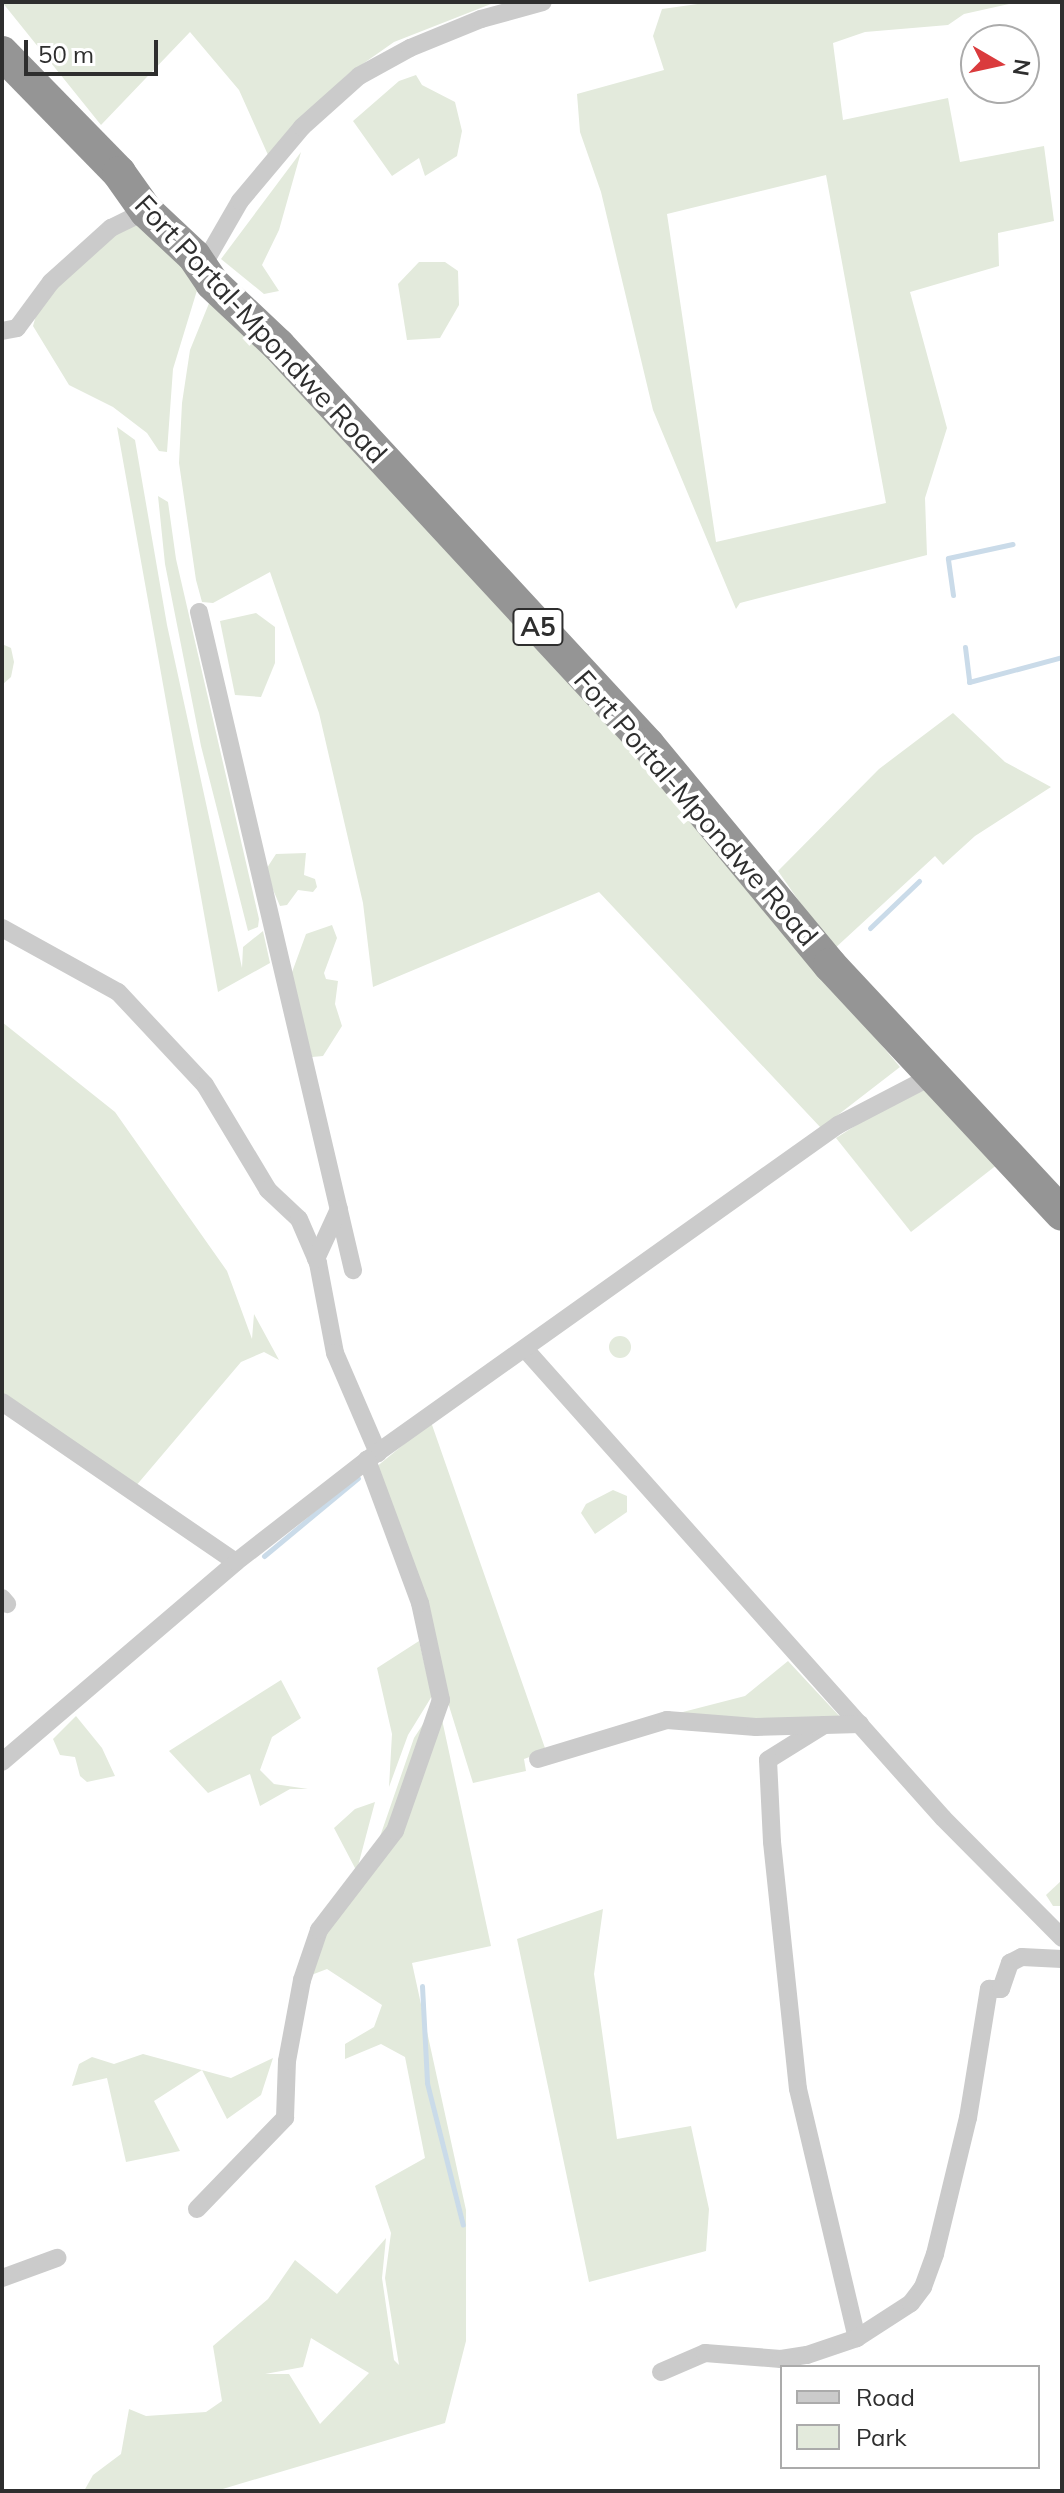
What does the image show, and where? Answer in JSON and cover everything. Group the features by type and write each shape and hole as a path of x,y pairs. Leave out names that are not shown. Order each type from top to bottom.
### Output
{"highway":[{"name":"Fort Portal-Mpondwe Road","path":"2,53 119,173 146,211 194,256 204,274 278,345 648,745 830,965 936,1074 1062,1214"}],"street":[{"path":"204,274 206,260 240,201 302,127 359,76 438,36 543,2"},
{"path":"2,331 17,328 38,296 111,228 146,211"},
{"path":"199,612 353,1270"},
{"path":"2,928 118,992 205,1085 268,1190 299,1219 316,1259 335,1353 420,1603 441,1700 395,1831 319,1930 302,1980 289,2047 285,2118 197,2209"},
{"path":"2,1762 236,1562 372,1456 838,1125 936,1074"},
{"path":"316,1259 339,1209"},
{"path":"525,1349 860,1724 1062,1938"},
{"path":"2,1402 236,1562"},
{"path":"538,1759 667,1720 756,1727 860,1724"},
{"path":"824,1725 768,1760 772,1842 798,2089 857,2338"},
{"path":"661,2372 705,2353 792,2359 857,2338 911,2303 923,2287 968,2118 989,1989 1001,1989 1010,1963 1022,1957 1062,1959"},
{"path":"2,2278 57,2258"}],"green space":[{"path":"2,2 496,2 394,42 347,75 268,155 239,90 190,32 101,125"},
{"path":"712,2 1018,2 964,14 948,25 865,32 833,43 843,120 948,98 960,162 1044,146 1054,221 998,233 999,266 910,292 947,428 925,498 927,555 740,603 736,609 653,410 601,192 580,132 577,94 664,70 653,36 662,9","holes":["826,175 886,503 716,542 667,214"]},
{"path":"416,75 422,85 455,102 462,131 457,156 425,176 419,158 392,176 353,121 399,81"},
{"path":"301,152 279,230 262,265 279,291 264,294 221,259"},
{"path":"131,213 202,274 173,369 167,452 159,451 147,433 113,407 69,385 33,326 43,291"},
{"path":"419,262 445,262 458,271 459,305 440,338 407,340 398,284"},
{"path":"214,291 676,801 900,1067 821,1128 599,892 373,987 363,903 319,713 270,572 213,603 202,602 196,580 179,463 182,403 190,350"},
{"path":"117,427 135,440 167,625 242,968 243,947 263,931 270,963 218,992"},
{"path":"158,496 168,502 176,559 259,919 258,927 248,931 201,746 165,564"},
{"path":"256,613 275,627 275,663 261,697 235,695 220,621"},
{"path":"2,644 11,648 14,662 11,677 2,685"},
{"path":"953,713 1005,762 1051,787 975,836 943,865 935,856 833,950 778,871 879,769"},
{"path":"306,853 304,875 315,879 317,887 313,892 298,890 287,905 280,906 265,871 276,854"},
{"path":"332,925 337,938 324,973 326,979 338,981 335,1004 342,1026 323,1056 312,1057 291,975 306,934"},
{"path":"2,1022 115,1112 227,1271 252,1339 254,1314 279,1360 264,1352 241,1362 135,1487 2,1397"},
{"path":"915,1088 930,1090 998,1164 911,1232 836,1138"},
{"path":"620,1336 628,1339 631,1347 628,1355 620,1358 612,1355 609,1347 612,1339"},
{"path":"431,1422 546,1751 524,1759 526,1771 473,1783 375,1468"},
{"path":"613,1490 627,1496 627,1512 595,1534 581,1513 586,1504"},
{"path":"419,1641 432,1696 408,1735 389,1787 392,1734 377,1668"},
{"path":"788,1661 842,1719 753,1722 679,1713 745,1696"},
{"path":"281,1680 301,1718 272,1737 260,1770 274,1784 308,1789 290,1789 260,1806 250,1774 208,1793 169,1751"},
{"path":"438,1701 491,1946 412,1963 466,2210 466,2341 445,2423 216,2491 84,2491 93,2475 121,2454 129,2409 146,2416 206,2412 222,2401 213,2346 268,2299 295,2260 337,2294 386,2238 382,2278 394,2360 399,2365 385,2278 391,2233 375,2186 425,2158 405,2057 381,2044 345,2059 345,2044 374,2027 382,2005 327,1969 306,1977 326,1931 364,1883 414,1738","holes":["311,2338 369,2373 320,2424 289,2374 265,2374 303,2367"]},
{"path":"76,1716 102,1748 115,1776 87,1782 80,1776 75,1757 60,1755 53,1739"},
{"path":"375,1802 354,1881 355,1868 334,1828 355,1809"},
{"path":"1062,1880 1062,1906 1053,1906 1046,1895"},
{"path":"603,1909 594,1974 617,2139 691,2126 709,2209 706,2251 589,2282 517,1939"},
{"path":"143,2054 202,2070 154,2101 180,2151 126,2162 107,2078 72,2086 79,2064 92,2057 114,2064"},
{"path":"273,2058 261,2095 227,2119 202,2070 231,2078"}],"waterway":[{"path":"953,595 948,558 1013,544"},
{"path":"965,647 969,682 1062,657"},
{"path":"870,928 919,881"},
{"path":"264,1556 358,1478"},
{"path":"422,1986 427,2083 463,2225"}]}
